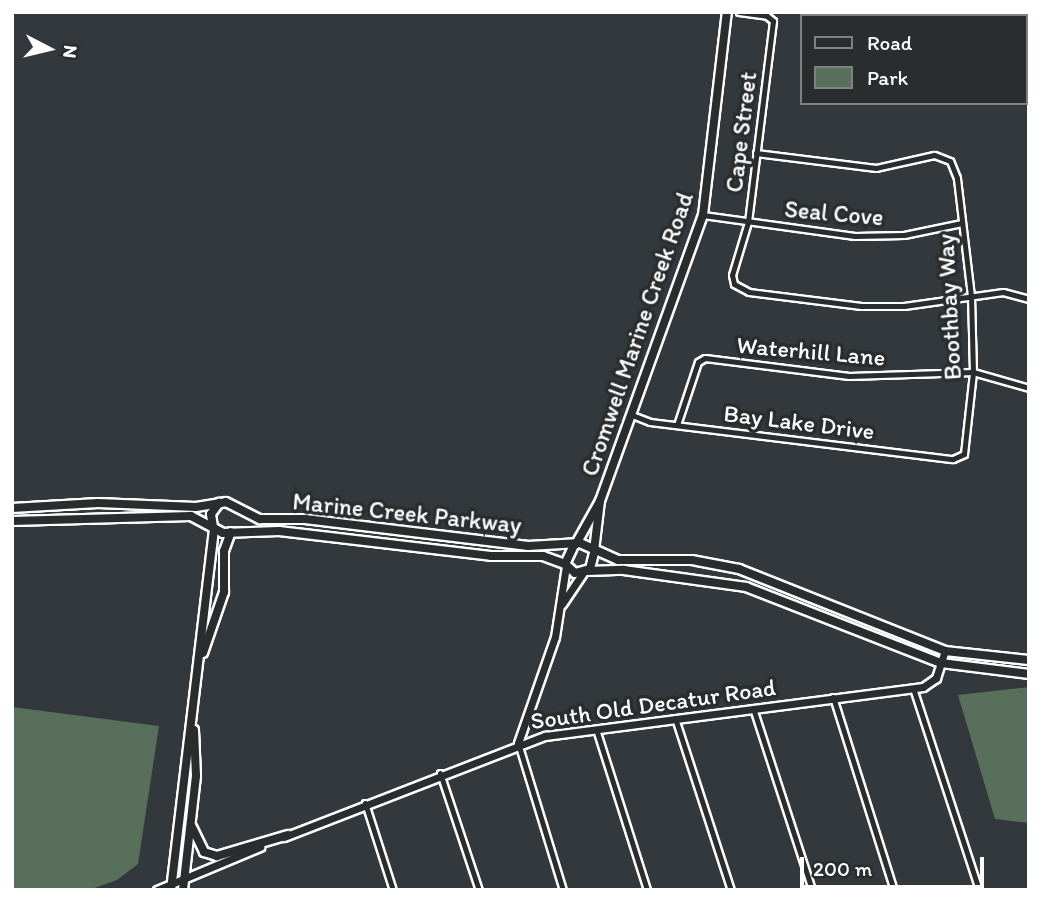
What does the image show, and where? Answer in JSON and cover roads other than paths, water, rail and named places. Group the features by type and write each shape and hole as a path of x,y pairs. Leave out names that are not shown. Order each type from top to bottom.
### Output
{"main road":[{"name":"Cromwell Marine Creek Road","path":"565,565 600,501 703,215 727,12"},
{"name":"Cromwell Marine Creek Road","path":"585,572 594,552 600,501"},
{"path":"172,886 213,528 211,514 219,503"},
{"path":"12,508 219,503 238,509 240,521 224,551 224,592 198,665"},
{"name":"Marine Creek Parkway","path":"238,509 267,520 305,519 528,546 575,544"},
{"path":"12,521 191,516 213,528 232,532"},
{"name":"Marine Creek Parkway","path":"232,532 279,531 491,556 543,556 585,572"},
{"path":"575,544 608,558 692,560 761,577 945,651 1029,660"},
{"path":"585,572 676,575 756,590 941,663 1029,674"},
{"path":"756,590 761,577"},
{"path":"183,890 196,776 192,720"},
{"path":"191,823 198,845 217,856 288,835"}],"street":[{"name":"Cape Street","path":"739,12 768,16 773,21 748,222 732,282 749,292 861,306 904,306 971,296"},
{"name":"Boothbay Way","path":"756,153 876,168 934,155 946,157 957,178 971,296 972,372 962,456"},
{"name":"Seal Cove","path":"703,215 878,237 962,223"},
{"path":"971,296 1003,292 1029,299"},
{"name":"Waterhill Lane","path":"677,425 702,358 849,376 972,372 1029,388"},
{"name":"Bay Lake Drive","path":"632,415 677,425 953,459 962,456"},
{"path":"563,890 518,743 555,637 565,565"},
{"path":"561,605 585,572"},
{"path":"941,663 945,651"},
{"name":"South Old Decatur Road","path":"157,890 365,803 518,743 675,718 913,688 934,681 941,663"},
{"path":"913,688 979,890"},
{"path":"833,698 894,890"},
{"path":"753,708 812,890"},
{"path":"675,718 731,890"},
{"path":"596,729 647,890"},
{"path":"440,773 479,890"},
{"path":"365,803 393,890"}]}
